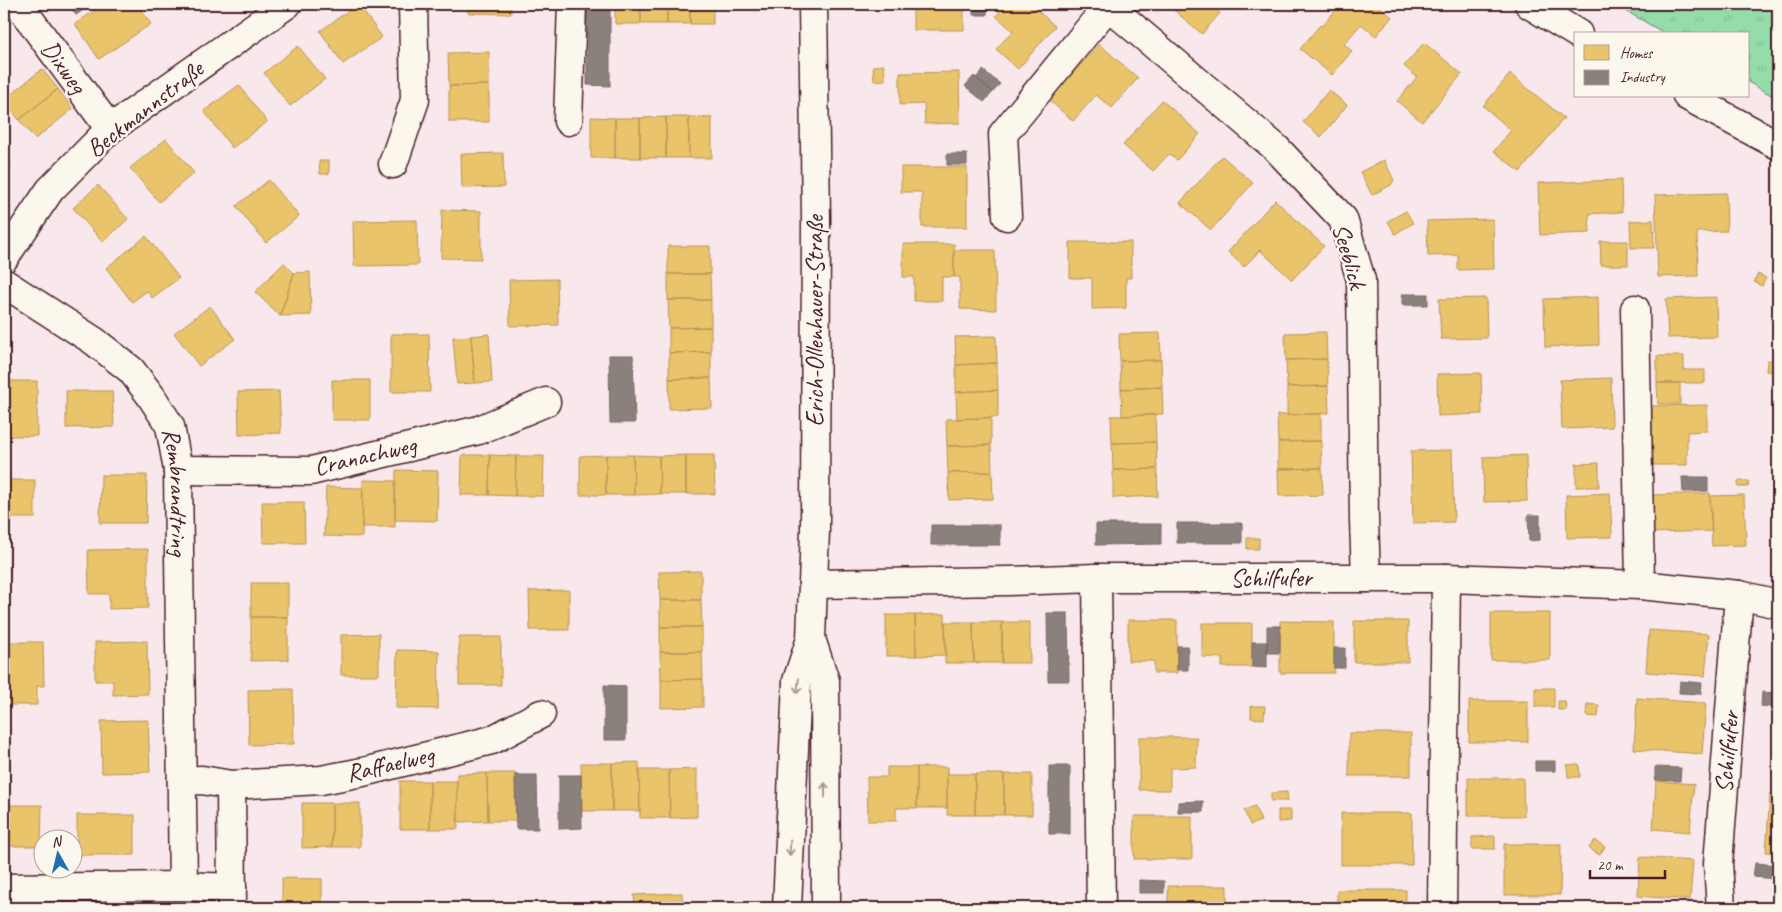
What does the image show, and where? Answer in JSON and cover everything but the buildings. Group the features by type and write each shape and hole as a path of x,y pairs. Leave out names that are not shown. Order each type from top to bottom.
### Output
{"street":[{"name":"Dixweg","path":"22,4 22,9 110,129"},
{"name":"Beckmannstraße","path":"4,258 50,190 110,129 287,4"},
{"path":"392,164 415,100 413,4"},
{"path":"568,121 572,4"},
{"name":"Erich-Ollenhauer-Straße","path":"788,908 797,681 811,639 815,530 816,218 813,4"},
{"path":"1529,4 1575,32"},
{"name":"Seeblick","path":"1007,216 1003,134 1107,5 1276,148 1342,219 1361,280 1366,578"},
{"path":"1690,98 1778,146"},
{"name":"Rembrandtring","path":"4,283 94,341 131,370 151,396 170,426 178,470 183,886"},
{"path":"1635,309 1640,586"},
{"name":"Cranachweg","path":"178,470 311,471 479,430 546,402"},
{"path":"1097,578 1101,908"},
{"name":"Schilfufer","path":"813,584 1097,578 1446,578 1640,586 1739,595 1778,604"},
{"path":"1442,908 1446,578"},
{"name":"Schilfufer","path":"1721,908 1718,864 1739,595"},
{"name":"Erich-Ollenhauer-Straße","path":"811,639 825,681 826,908"},
{"name":"Raffaelweg","path":"231,785 321,780 363,772 492,740 541,714"},
{"path":"4,888 183,886 232,898 231,785 202,780 182,781"}],"green space":[{"path":"1614,4 1778,4 1778,99 1750,83 1750,32 1663,32"}]}
